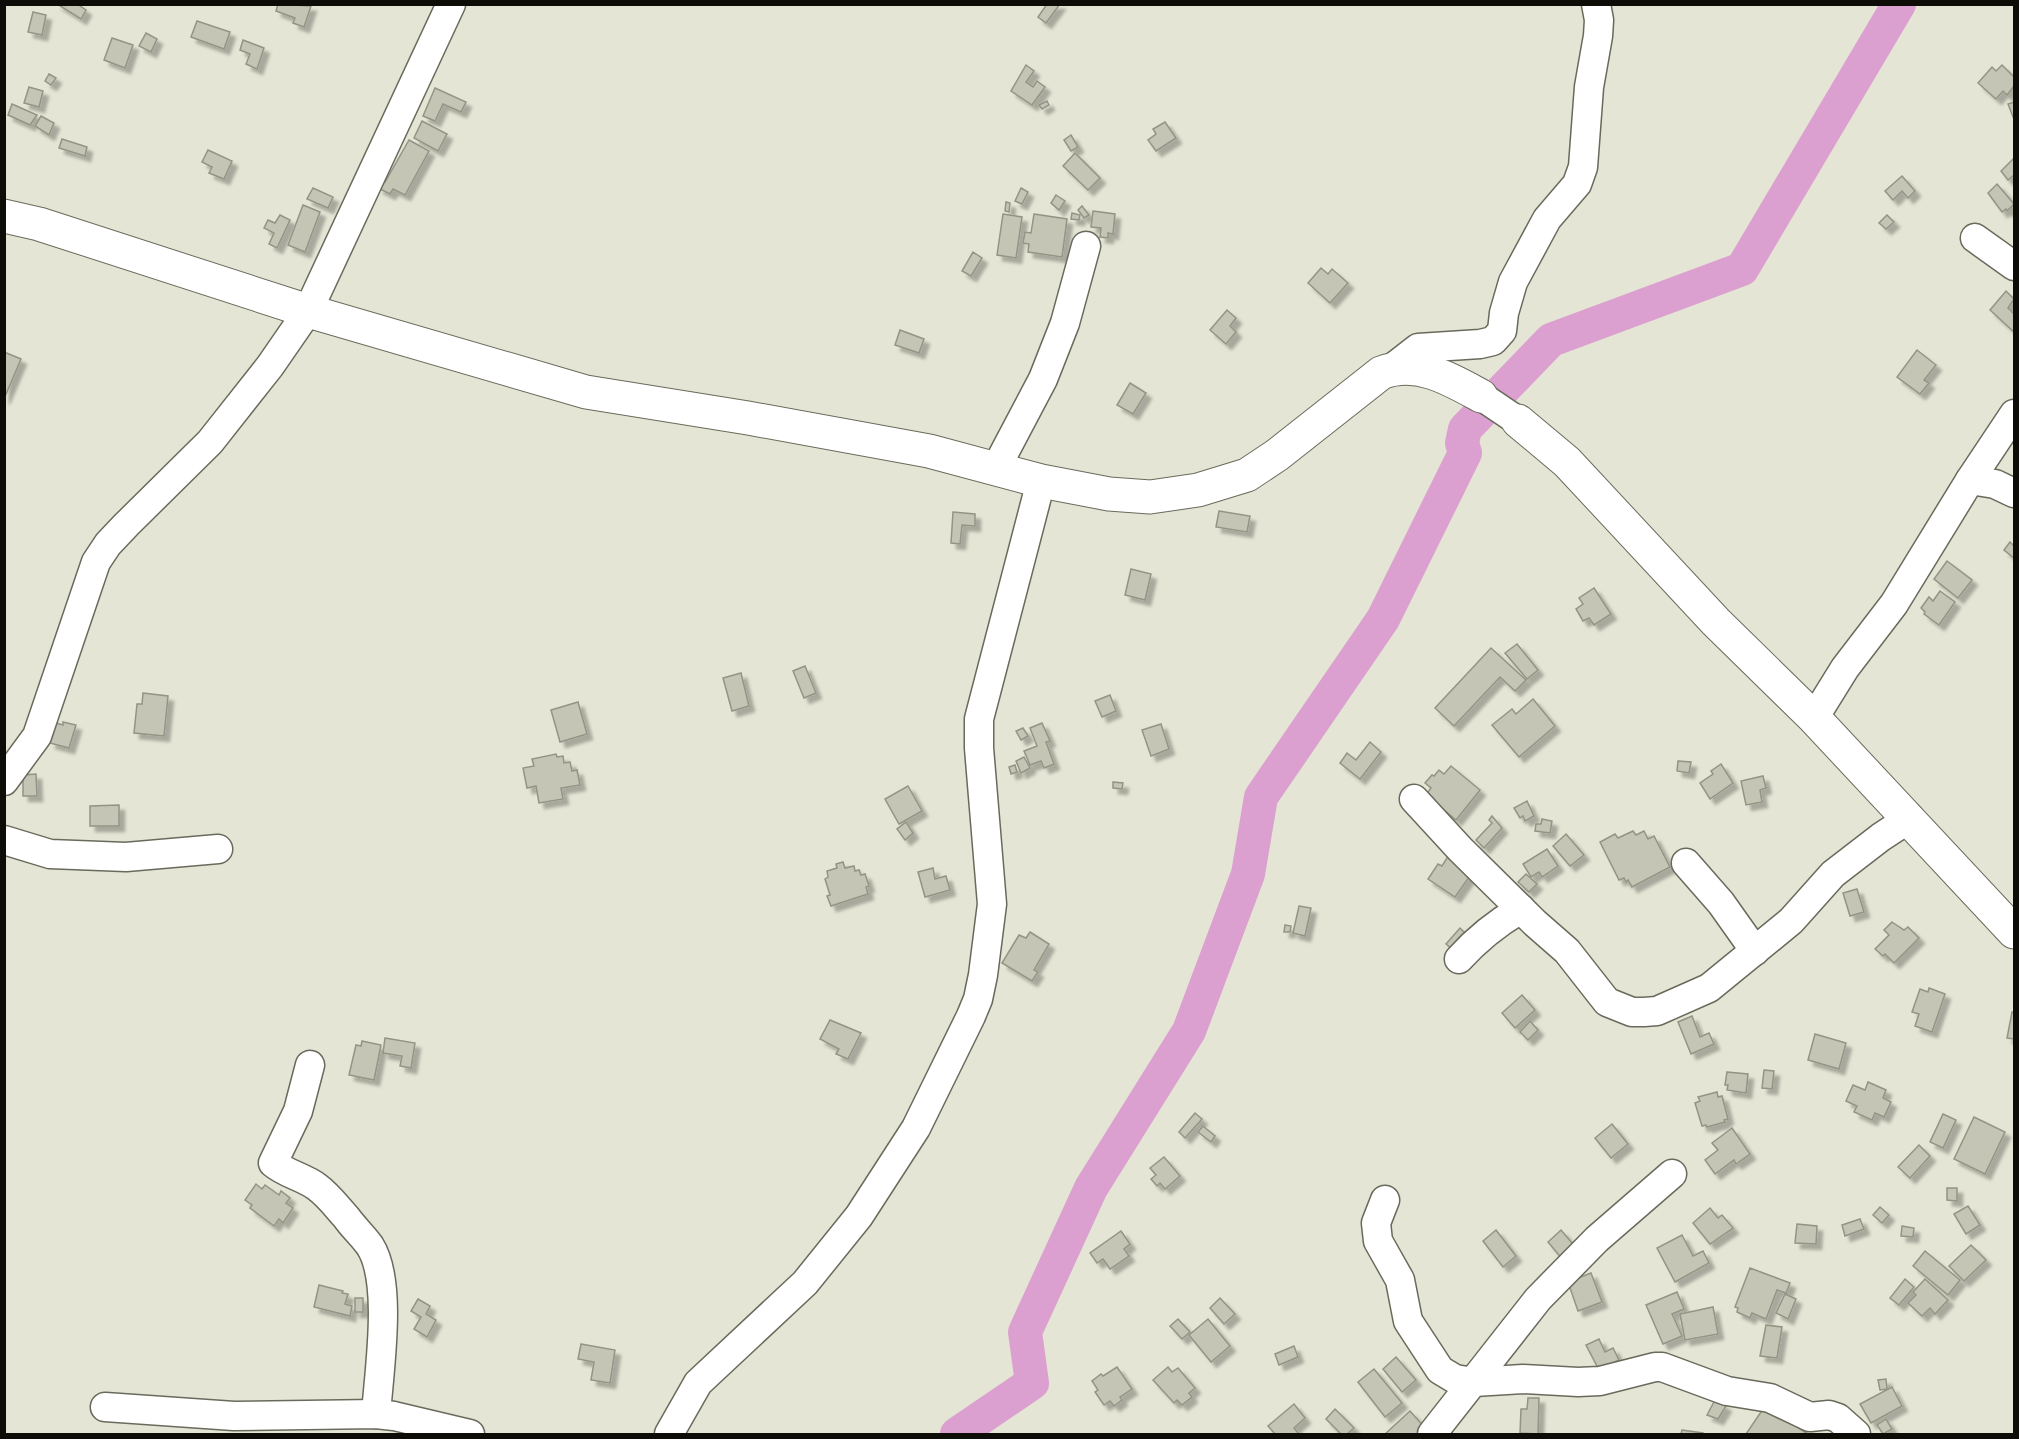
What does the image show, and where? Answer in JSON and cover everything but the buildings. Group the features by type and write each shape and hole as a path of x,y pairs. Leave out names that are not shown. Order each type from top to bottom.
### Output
{"main road":[{"path":"4,216 39,224 308,311 586,392 748,418 929,451 1041,481 1109,494 1150,497 1198,490 1247,475 1277,455 1381,373 1391,369 1407,366 1428,372 1452,380 1481,396"},
{"path":"1518,421 1567,462 1716,622 1814,718 1910,818 2014,932"}],"street":[{"path":"4,781 38,736 96,562 108,544 126,525 210,442 270,366 308,311 452,4"},
{"path":"1391,369 1418,348 1480,344 1493,341 1502,332 1513,282 1547,219 1576,184 1582,167 1589,87 1598,36 1599,20 1596,4"},
{"path":"1975,238 2014,266"},
{"path":"995,470 1043,379 1065,322 1086,246"},
{"path":"1481,396 1518,421"},
{"path":"1814,718 1845,668 1894,604 1970,480 2014,414"},
{"path":"1970,480 1995,484 2014,493"},
{"path":"669,1434 698,1383 805,1283 859,1216 916,1128 978,999 992,904 979,748 979,719 1041,481"},
{"path":"1414,799 1521,909 1567,951 1607,1002 1632,1012 1657,1011 1709,988 1791,921 1833,874 1910,818"},
{"path":"4,840 50,854 126,857 218,849"},
{"path":"1686,863 1721,903 1755,951"},
{"path":"1459,959 1473,943 1521,909"},
{"path":"310,1065 298,1111 273,1163 282,1170 316,1186 370,1246 376,1260 380,1271 383,1312 376,1414"},
{"path":"1432,1434 1538,1299 1597,1239 1672,1174"},
{"path":"1385,1200 1376,1223 1378,1241 1401,1280 1408,1321 1440,1370 1455,1378 1474,1382 1522,1379 1600,1381 1662,1367 1727,1391 1770,1398 1810,1417 1829,1415 1838,1418 1856,1434"},
{"path":"105,1407 234,1416 376,1414 470,1434"}],"waterway":[{"path":"957,1434 1032,1383 1025,1332 1091,1188 1189,1031 1248,874 1261,797 1383,619 1465,453 1462,443 1465,429 1551,340 1742,269 1899,4"}]}
